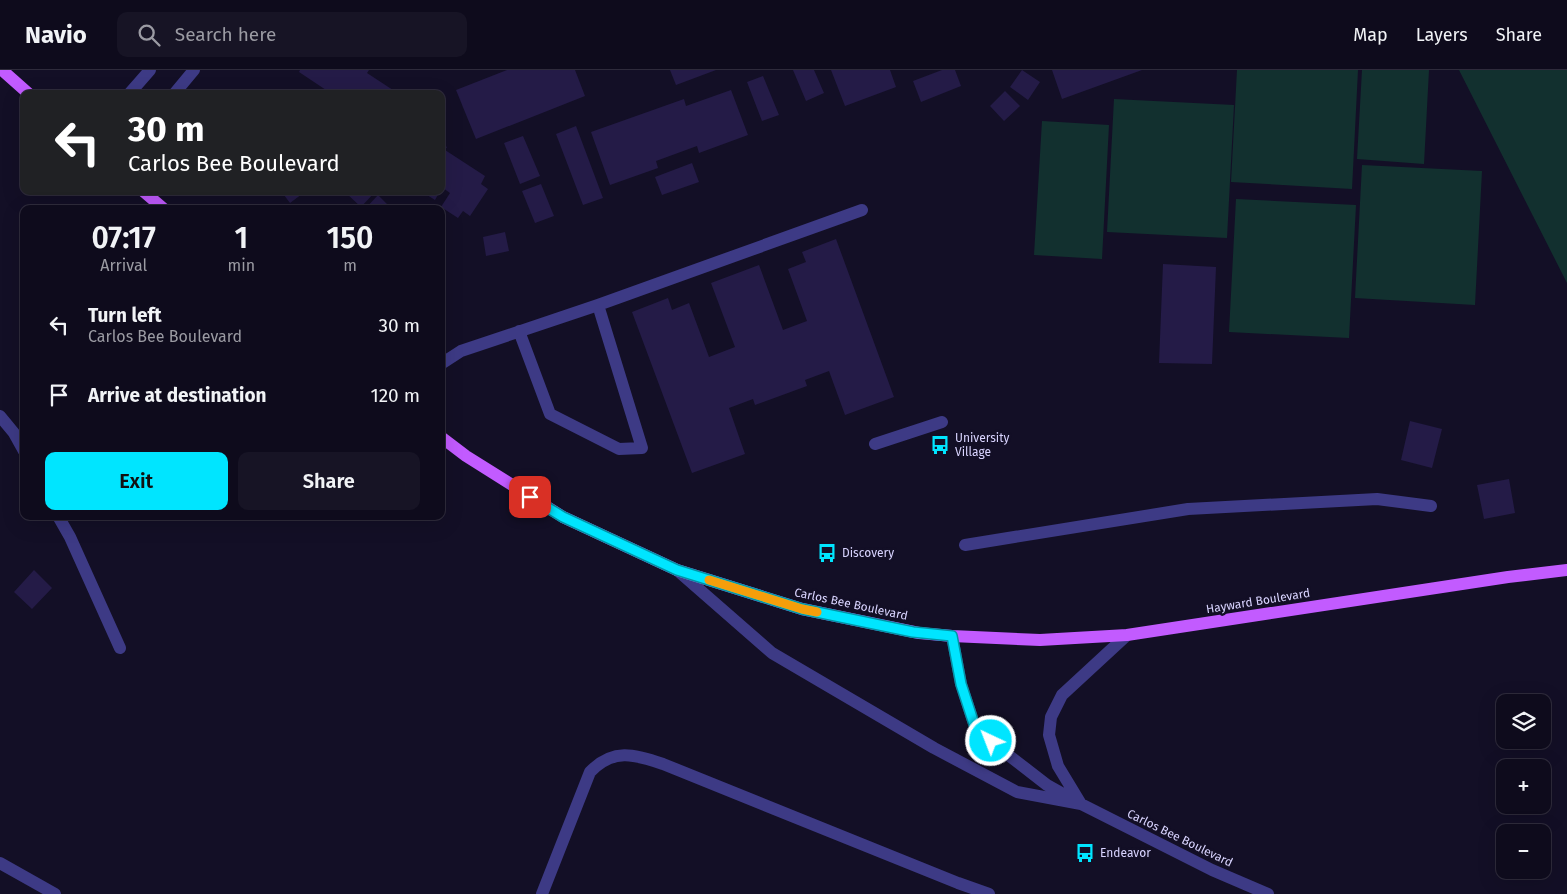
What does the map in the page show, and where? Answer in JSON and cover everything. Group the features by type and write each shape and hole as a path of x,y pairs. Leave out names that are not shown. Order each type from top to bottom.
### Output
{"main road":[{"path":"2,70 24,90"},
{"path":"148,195 159,205"},
{"name":"Carlos Bee Boulevard","path":"445,440 466,456 563,517 677,570 802,609 913,632 952,636"},
{"name":"Hayward Boulevard","path":"952,636 1040,640 1127,635 1508,577 1567,570"}],"street":[{"path":"132,90 150,70"},
{"path":"177,90 194,70"},
{"path":"445,361 461,351 598,305 862,210"},
{"path":"519,331 550,414 619,449 642,448 598,305"},
{"path":"0,416 20,444"},
{"path":"875,444 942,422"},
{"path":"965,544 1188,509 1376,499 1431,506"},
{"path":"60,520 70,537 120,648"},
{"path":"677,570 772,652 934,748 1017,792 1081,804"},
{"path":"1081,804 1058,766 1048,736 1051,717 1062,695 1127,635"},
{"name":"Carlos Bee Boulevard","path":"952,636 961,684 976,730 1047,785 1212,870 1268,894"},
{"path":"542,894 590,772 599,763 611,756 628,755 643,757 663,764 989,894"},
{"path":"0,863 55,894"}],"green space":[{"path":"1237,70 1358,70 1352,189 1231,182"},
{"path":"1362,70 1429,70 1424,164 1357,159"},
{"path":"1459,70 1567,70 1567,283"},
{"path":"1114,99 1234,105 1227,238 1107,232"},
{"path":"1042,121 1109,125 1102,259 1034,255"},
{"path":"1362,165 1482,171 1475,305 1355,298"},
{"path":"1236,199 1356,205 1349,338 1229,332"}],"building":[{"path":"300,70 369,70 367,73 393,90 326,90 299,72"},
{"path":"507,70 575,70 585,96 476,139 456,90"},
{"path":"670,70 716,70 676,85"},
{"path":"793,70 814,70 824,93 806,101"},
{"path":"831,70 890,70 896,87 845,106"},
{"path":"942,70 955,70 961,86 921,102 913,81"},
{"path":"1022,70 1040,82 1028,100 1010,87"},
{"path":"1052,70 1142,70 1062,99"},
{"path":"763,76 779,115 762,121 747,82"},
{"path":"731,90 748,135 699,153 697,146 656,161 658,168 610,185 591,132 684,99 686,106"},
{"path":"1005,91 1020,106 1004,121 990,106"},
{"path":"576,126 603,198 583,205 556,134"},
{"path":"523,136 540,176 520,184 504,143"},
{"path":"445,150 485,176 481,184 488,189 470,216 463,211 458,218 445,210 445,205 442,205 450,193 445,189"},
{"path":"692,163 699,182 662,195 655,177"},
{"path":"541,184 554,216 535,223 522,191"},
{"path":"284,195 301,195 290,203"},
{"path":"348,195 372,195 363,205 359,205"},
{"path":"378,195 388,205 369,205"},
{"path":"427,195 438,195 435,200"},
{"path":"505,232 509,251 486,256 483,237"},
{"path":"836,239 894,397 845,415 829,371 805,380 807,386 755,405 753,399 729,408 745,454 692,473 632,312 668,298 672,310 689,303 709,357 735,347 711,283 759,265 783,330 807,321 788,269 806,262 802,252"},
{"path":"1163,264 1216,267 1212,364 1159,363"},
{"path":"1410,421 1442,429 1432,468 1401,460"},
{"path":"1509,479 1515,513 1484,519 1477,485"},
{"path":"34,570 52,588 32,609 14,592"}],"slow traffic":[{"path":"709,580 817,612"}],"place":[{"name":"University Village","path":"940,445"},
{"name":"Discovery","path":"827,553"},
{"name":"Endeavor","path":"1085,853"}],"route":[{"path":"530,497 563,517 677,570 802,609 913,632 952,636 961,684 976,730 991,741"}]}
